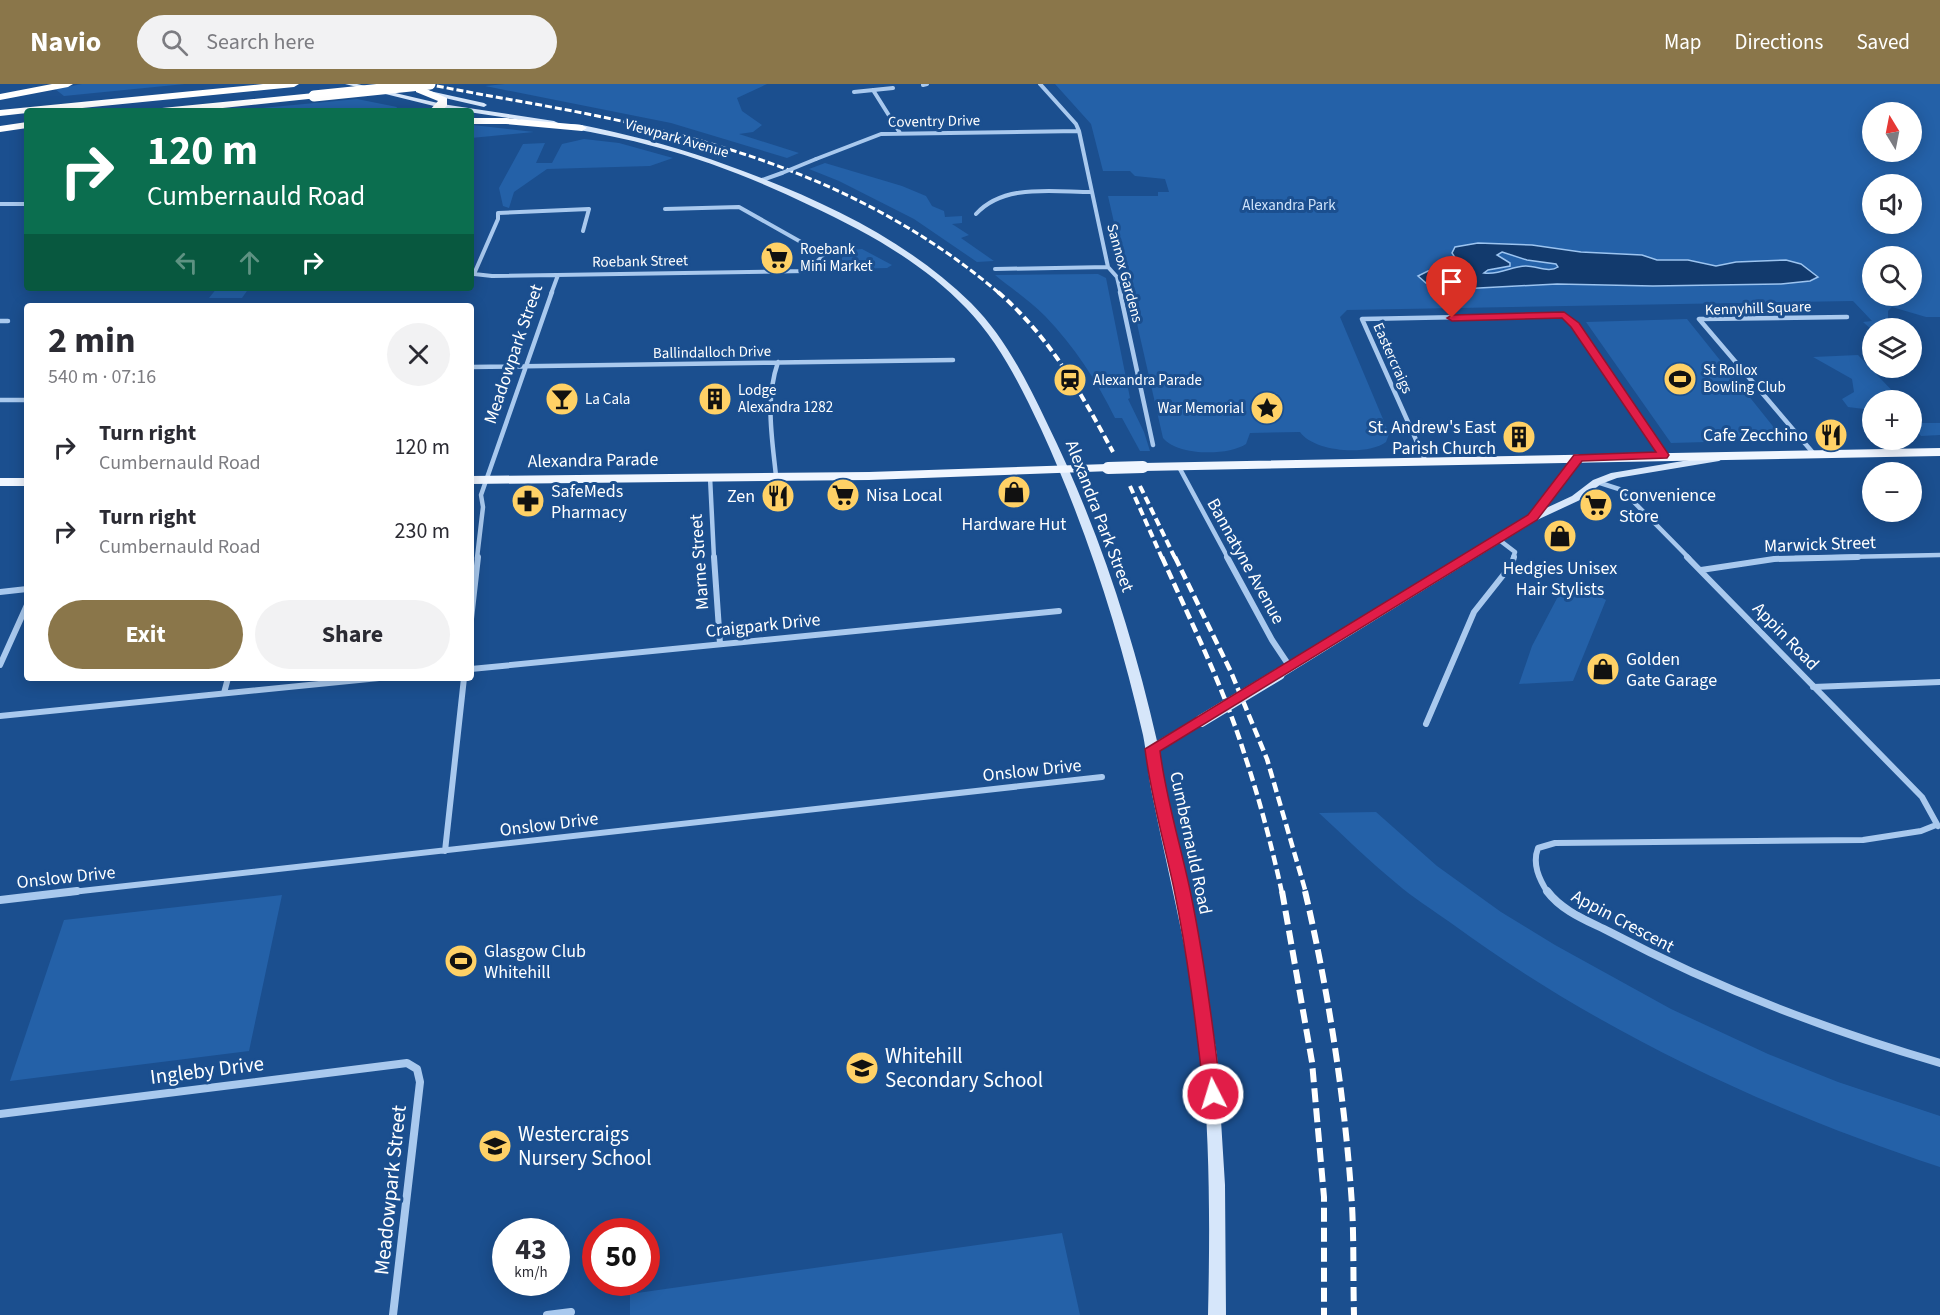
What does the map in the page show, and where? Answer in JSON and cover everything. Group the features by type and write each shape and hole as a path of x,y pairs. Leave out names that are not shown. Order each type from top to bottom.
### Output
{"highway":[{"path":"0,97 68,84"},
{"path":"50,108 289,84"},
{"path":"192,108 430,84"},
{"path":"420,90 443,100 439,108"},
{"path":"0,113 24,111"},
{"path":"474,121 506,121 582,128"},
{"path":"0,129 24,125"},
{"path":"0,139 24,136"}],"main road":[{"path":"1578,458 1940,452"},
{"name":"Alexandra Parade","path":"474,480 776,476 1578,458"},
{"path":"0,482 24,482"}],"street":[{"name":"Viewpark Avenue","path":"348,84 434,108"},
{"name":"Viewpark Avenue","path":"394,84 633,138 689,153 762,180"},
{"path":"923,85 927,84"},
{"name":"Sannox Gardens","path":"1040,84 1076,124 1079,131 1108,267 1117,277 1153,445"},
{"path":"854,92 894,88"},
{"path":"873,90 900,133"},
{"name":"Viewpark Avenue","path":"474,114 582,128"},
{"name":"Coventry Drive","path":"762,180 874,135 1079,131"},
{"name":"Alexandra Park Street","path":"762,180 836,214 890,243 931,271 971,308 1006,356 1029,396 1065,470 1116,606 1152,749"},
{"path":"976,214 980,206 1001,196 1092,192"},
{"path":"0,204 24,204"},
{"name":"Roebank Street","path":"583,231 589,209 498,213 498,219 474,274 492,276 807,271 824,255 739,207 665,209"},
{"path":"995,269 1108,267"},
{"name":"Meadowpark Street","path":"474,591 483,507 481,495 558,275"},
{"name":"Eastercraigs","path":"1425,460 1362,319 1564,315 1575,325 1663,455"},
{"name":"Kennyhill Square","path":"1814,454 1698,319 1847,317"},
{"path":"0,321 8,321"},
{"name":"Ballindalloch Drive","path":"474,367 953,360"},
{"path":"776,476 775,459 772,453 771,379 778,363"},
{"path":"0,400 24,400"},
{"path":"1152,749 1533,518 1576,498 1598,482 1615,475 1741,455"},
{"path":"1533,518 1578,458"},
{"name":"Bannatyne Avenue","path":"1179,467 1272,640 1290,667"},
{"name":"Marne Street","path":"710,477 709,493 720,644"},
{"name":"Appin Road","path":"1598,482 1622,490 1922,797 1938,826"},
{"path":"1426,724 1474,612 1512,564 1515,552 1498,539"},
{"name":"Marwick Street","path":"1701,570 1774,560 1940,555"},
{"path":"0,591 24,589"},
{"name":"Craigpark Drive","path":"474,669 1059,611"},
{"path":"0,665 24,612"},
{"path":"224,693 227,681"},
{"path":"0,716 348,681"},
{"path":"445,851 464,681"},
{"path":"1813,687 1940,682"},
{"name":"Cumbernauld Road","path":"1152,749 1158,791 1198,971 1209,1050 1220,1218 1217,1315"},
{"name":"Onslow Drive","path":"0,900 1102,777"},
{"name":"Appin Crescent","path":"1938,826 1863,840 1555,843 1538,848 1535,862 1545,888 1558,904 1655,957 1767,1006 1863,1041 1940,1063"},
{"name":"Ingleby Drive","path":"0,1114 407,1063 417,1069"},
{"name":"Meadowpark Street","path":"393,1315 420,1082 417,1069"},
{"path":"548,1315 571,1312"}],"green space":[{"path":"82,84 185,84 64,96 55,89"},
{"path":"505,84 767,84 737,98 742,111 762,125 753,132 739,134 799,153 787,158 671,123 485,86"},
{"name":"Alexandra Park","path":"1055,84 1940,84 1940,317 1926,317 1892,307 1888,311 1888,318 1869,318 1853,301 1347,310 1340,317 1388,431 1386,442 1367,449 1341,450 1317,444 1300,432 1250,433 1246,444 1238,448 1216,452 1191,451 1170,444 1163,438 1108,196 1158,196 1158,192 1169,192 1165,179 1135,176 1130,171 1103,171 1091,124"},
{"path":"357,99 397,107 396,108 261,108"},
{"path":"474,125 534,132 474,138"},
{"path":"584,139 619,143 673,158 650,166 547,169 514,192 509,208 503,206 499,188 523,144 545,143 536,163 552,163 562,144"},
{"path":"825,163 902,186 926,196 932,206 944,211 945,217 962,216 962,223 952,224 969,235 961,238 994,261 977,262 914,219 839,181 809,169"},
{"path":"862,249 892,265 887,268 847,269 836,263 851,250"},
{"path":"1098,274 1106,278 1130,398 1128,399 1144,432 1150,451 1140,451 1122,418 1115,418 1084,364 1056,327 1033,305 995,275"},
{"path":"215,291 247,291 242,298 209,298"},
{"name":"St Rollox Bowling Club","path":"1687,319 1784,440 1671,443 1586,322"},
{"path":"1858,355 1862,359 1862,378 1880,378 1891,390 1862,390 1862,409 1848,407 1842,399 1854,392 1852,379 1813,357"},
{"path":"1922,423 1940,423 1940,435 1922,436"},
{"path":"1565,583 1606,600 1573,681 1519,684 1532,646"},
{"path":"1376,812 1437,866 1501,912 1555,945 1671,1009 1768,1054 1838,1082 1940,1116 1940,1167 1875,1145 1748,1093 1625,1033 1565,999 1409,894 1319,813"},
{"path":"282,895 249,1051 10,1081 64,920"},
{"path":"1062,1233 1080,1315 630,1315 630,1296 660,1296 660,1290"}],"shaded area":[{"path":"1478,243 1532,245 1581,252 1642,255 1657,260 1688,260 1716,266 1736,262 1786,260 1801,264 1818,277 1810,281 1781,284 1653,286 1557,284 1460,289 1440,288 1426,283 1418,276 1428,271 1452,269 1458,262 1452,253 1455,247","holes":["1502,252 1527,260 1556,264 1558,267 1547,269 1520,266 1496,273 1484,273 1488,270 1510,266 1510,263 1497,255"]}],"railway":[{"path":"427,84 634,124 754,157 842,193 884,214 963,264 1000,294"},
{"path":"998,292 1017,309 1049,347 1089,408 1113,452"},
{"path":"1130,486 1162,558"},
{"path":"1140,486 1175,558"},
{"path":"1162,557 1237,731 1261,807 1282,893"},
{"path":"1175,557 1231,672 1267,759 1306,893"},
{"path":"1282,891 1312,1062 1324,1197 1324,1315"},
{"path":"1305,891 1329,1008 1345,1126 1352,1205 1354,1315"}],"place":[{"name":"Roebank Mini Market","path":"777,258"},
{"name":"St Rollox Bowling Club","path":"1680,379"},
{"name":"Alexandra Parade","path":"1070,380"},
{"name":"La Cala","path":"562,399"},
{"name":"Lodge Alexandra 1282","path":"715,399"},
{"name":"War Memorial","path":"1267,408"},
{"name":"Cafe Zecchino","path":"1831,435"},
{"name":"St. Andrew's East Parish Church","path":"1519,437"},
{"name":"Hardware Hut","path":"1014,492"},
{"name":"Nisa Local","path":"843,495"},
{"name":"Zen","path":"778,496"},
{"name":"SafeMeds Pharmacy","path":"528,501"},
{"name":"Convenience Store","path":"1596,505"},
{"name":"Hedgies Unisex Hair Stylists","path":"1560,536"},
{"name":"Golden Gate Garage","path":"1603,669"},
{"name":"Glasgow Club Whitehill","path":"461,961"},
{"name":"Whitehill Secondary School","path":"862,1068"},
{"name":"Westercraigs Nursery School","path":"495,1146"}],"route":[{"path":"1213,1094 1198,971 1158,791 1152,749 1533,518 1578,458 1663,455 1575,325 1564,315 1452,318"}]}
